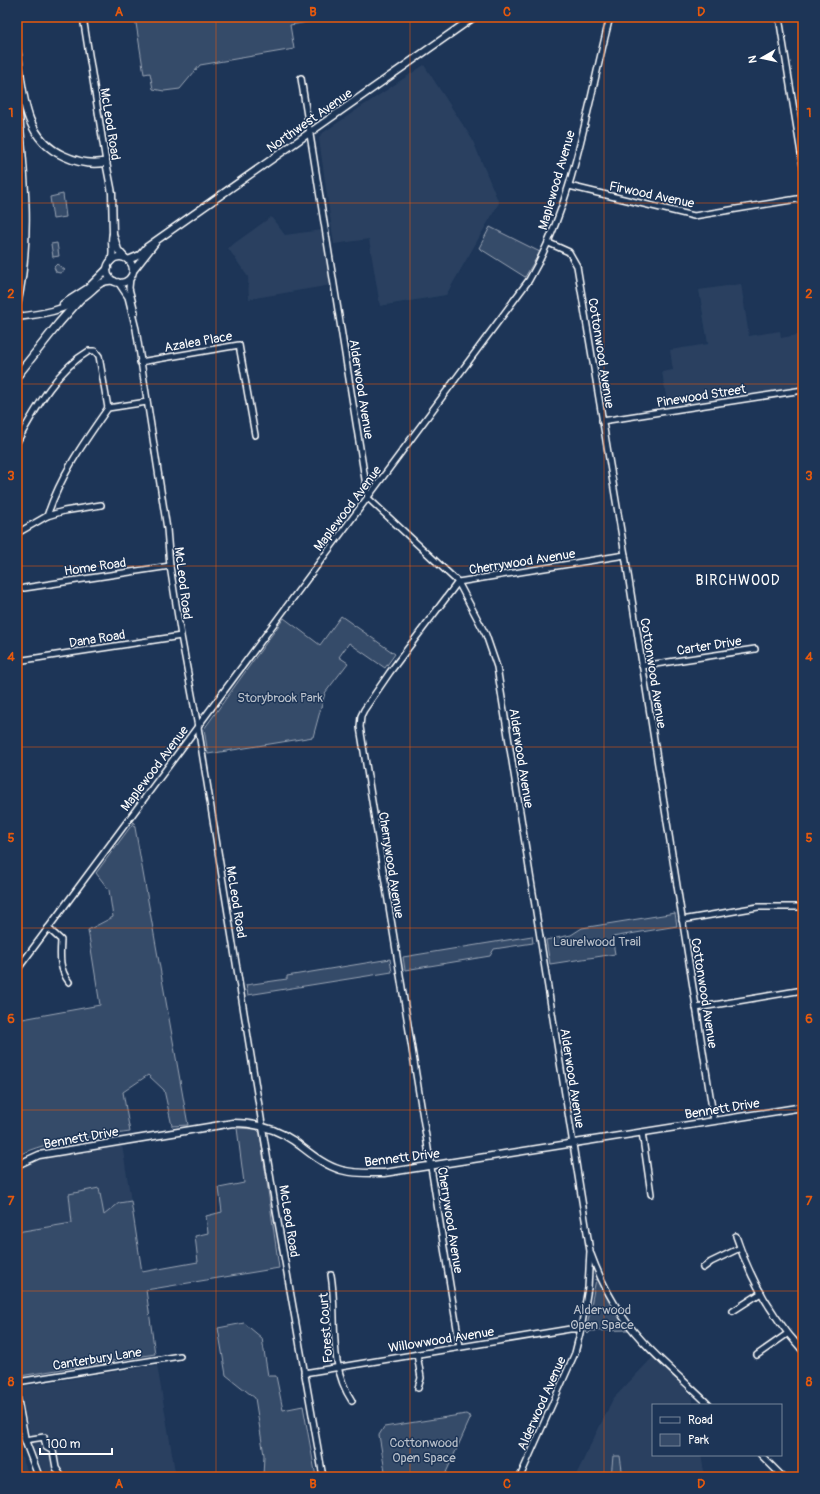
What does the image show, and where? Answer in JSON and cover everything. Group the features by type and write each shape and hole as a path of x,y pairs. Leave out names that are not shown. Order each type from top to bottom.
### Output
{"highway":[{"path":"17,52 27,114 34,131 41,140 54,152 69,159 88,163 106,162"},
{"path":"17,99 26,229 24,265 17,302"},
{"path":"17,376 81,298"}],"main road":[{"name":"Northwest Avenue","path":"126,259 136,257 147,247 474,17"},
{"name":"McLeod Road","path":"106,162 112,194 113,234 118,250 126,259"},
{"name":"McLeod Road","path":"111,261 114,255 111,240 113,234"},
{"name":"Northwest Avenue","path":"133,271 156,242"},
{"path":"17,317 44,314 58,310 65,308 104,281 125,282 130,278 133,271 132,265 126,259 118,258 111,261 108,268 96,281 58,310"},
{"path":"108,268 109,276 116,282"},
{"name":"Bennett Drive","path":"17,1164 39,1155 232,1123 253,1124 264,1127 292,1140 320,1160 340,1170 363,1173 384,1173 572,1142 803,1107"},
{"path":"17,1397 25,1440 39,1477"}],"street":[{"name":"McLeod Road","path":"83,17 106,162"},
{"name":"Maplewood Avenue","path":"17,970 520,294 549,243 569,186 610,17"},
{"path":"779,17 803,166"},
{"name":"Alderwood Avenue","path":"301,78 368,498 458,582 486,635 496,667 590,1251 588,1288 581,1329 566,1375 520,1477"},
{"name":"Firwood Avenue","path":"569,186 694,216 803,198"},
{"name":"Cottonwood Avenue","path":"549,243 569,252 577,266 625,556 714,1121"},
{"name":"McLeod Road","path":"130,278 129,288 134,304 140,362 167,529 170,566 181,636 198,727 252,1064 323,1477"},
{"name":"McLeod Road","path":"116,282 128,297 136,329"},
{"name":"Azalea Place","path":"140,362 240,345 255,435"},
{"path":"17,442 40,402 77,360 89,351 94,351 99,356 108,408 74,457 56,493 47,516"},
{"name":"Pinewood Street","path":"602,421 803,390"},
{"path":"108,408 147,402"},
{"path":"21,531 47,516 64,511 101,505"},
{"name":"Cherrywood Avenue","path":"460,1347 431,1165 406,1022 360,727 361,716 390,672 458,582 625,556"},
{"name":"Home Road","path":"24,588 170,566"},
{"name":"Dana Road","path":"17,661 181,636"},
{"name":"Carter Drive","path":"642,666 755,648"},
{"path":"682,920 758,907 803,907"},
{"path":"48,928 61,940 60,959 63,974 69,982"},
{"path":"696,1008 803,990"},
{"path":"642,1132 651,1194"},
{"path":"736,1236 740,1248 769,1309 803,1351"},
{"path":"703,1268 711,1262 740,1248"},
{"path":"590,1251 600,1279 623,1318 645,1343 708,1404"},
{"name":"Forest Court","path":"331,1274 334,1292 333,1318 338,1368 345,1390 352,1401"},
{"path":"733,1311 761,1293"},
{"name":"Willowwood Avenue","path":"304,1372 338,1368 460,1347 581,1329"},
{"path":"757,1355 788,1334"},
{"path":"417,1354 421,1378 418,1388"},
{"name":"Canterbury Lane","path":"17,1382 180,1356"},
{"path":"25,1440 44,1437 46,1447 53,1451 56,1468 62,1477"},
{"path":"762,1456 783,1477"}],"shaded area":[{"path":"424,65 472,139 499,203 446,295 380,306 369,239 334,244 319,139 321,134"},
{"path":"271,217 285,235 322,230 331,285 249,299 248,277 228,248"},
{"path":"741,284 749,336 780,331 781,338 803,334 803,387 668,408 662,372 673,370 670,350 708,344 699,290"},
{"path":"122,1145 131,1201 119,1203 104,1215 69,1194 72,1223 17,1232 17,1171 29,1163 42,1158"},
{"path":"654,1356 692,1396 693,1404 652,1404 652,1456 701,1456 705,1477 575,1477 613,1399"},
{"path":"157,1365 176,1477 46,1477 35,1454 26,1418 21,1387"},
{"path":"17,1446 30,1477 17,1477"}],"green space":[{"path":"135,17 338,17 290,25 294,49 200,65 180,89 164,91 153,89 150,73 144,74"},
{"path":"63,194 66,217 53,219 50,197"},
{"path":"490,227 540,252 525,277 479,248"},
{"path":"57,243 59,256 53,257 51,244"},
{"path":"57,264 65,270 60,273 56,272 54,267"},
{"name":"Storybrook Park","path":"341,616 395,654 385,668 349,643 339,657 348,663 325,693 313,737 208,754 204,729 284,618 320,645"},
{"path":"134,822 188,1125 172,1126 164,1090 148,1075 123,1092 130,1132 58,1142 30,1150 17,1156 17,1020 100,1005 88,930 113,917 109,890 96,873"},
{"name":"Laurelwood Trail","path":"675,913 677,926 612,937 615,954 550,964 546,940 571,935 582,928"},
{"name":"Laurelwood Trail","path":"532,936 533,943 494,949 490,956 405,970 403,957"},
{"path":"390,959 392,972 248,995 246,985 287,979 287,976"},
{"path":"237,1128 256,1129 260,1133 279,1268 146,1290 155,1354 20,1376 17,1355 17,1232 72,1223 69,1194 99,1188 104,1215 119,1203 131,1201 142,1272 198,1262 195,1236 208,1233 206,1216 222,1212 219,1188 244,1183"},
{"name":"Alderwood Open Space","path":"596,1279 600,1282 614,1309 628,1330 591,1331 588,1334 586,1332"},
{"path":"244,1323 262,1338 268,1376 276,1376 283,1410 303,1406 316,1477 263,1477 264,1455 255,1398 226,1375 218,1328"},
{"name":"Cottonwood Open Space","path":"466,1414 471,1417 444,1477 386,1477 379,1435 384,1427"},
{"path":"613,1456 620,1456 623,1477 611,1477"}],"district":[{"name":"BIRCHWOOD","path":"738,580"}]}
